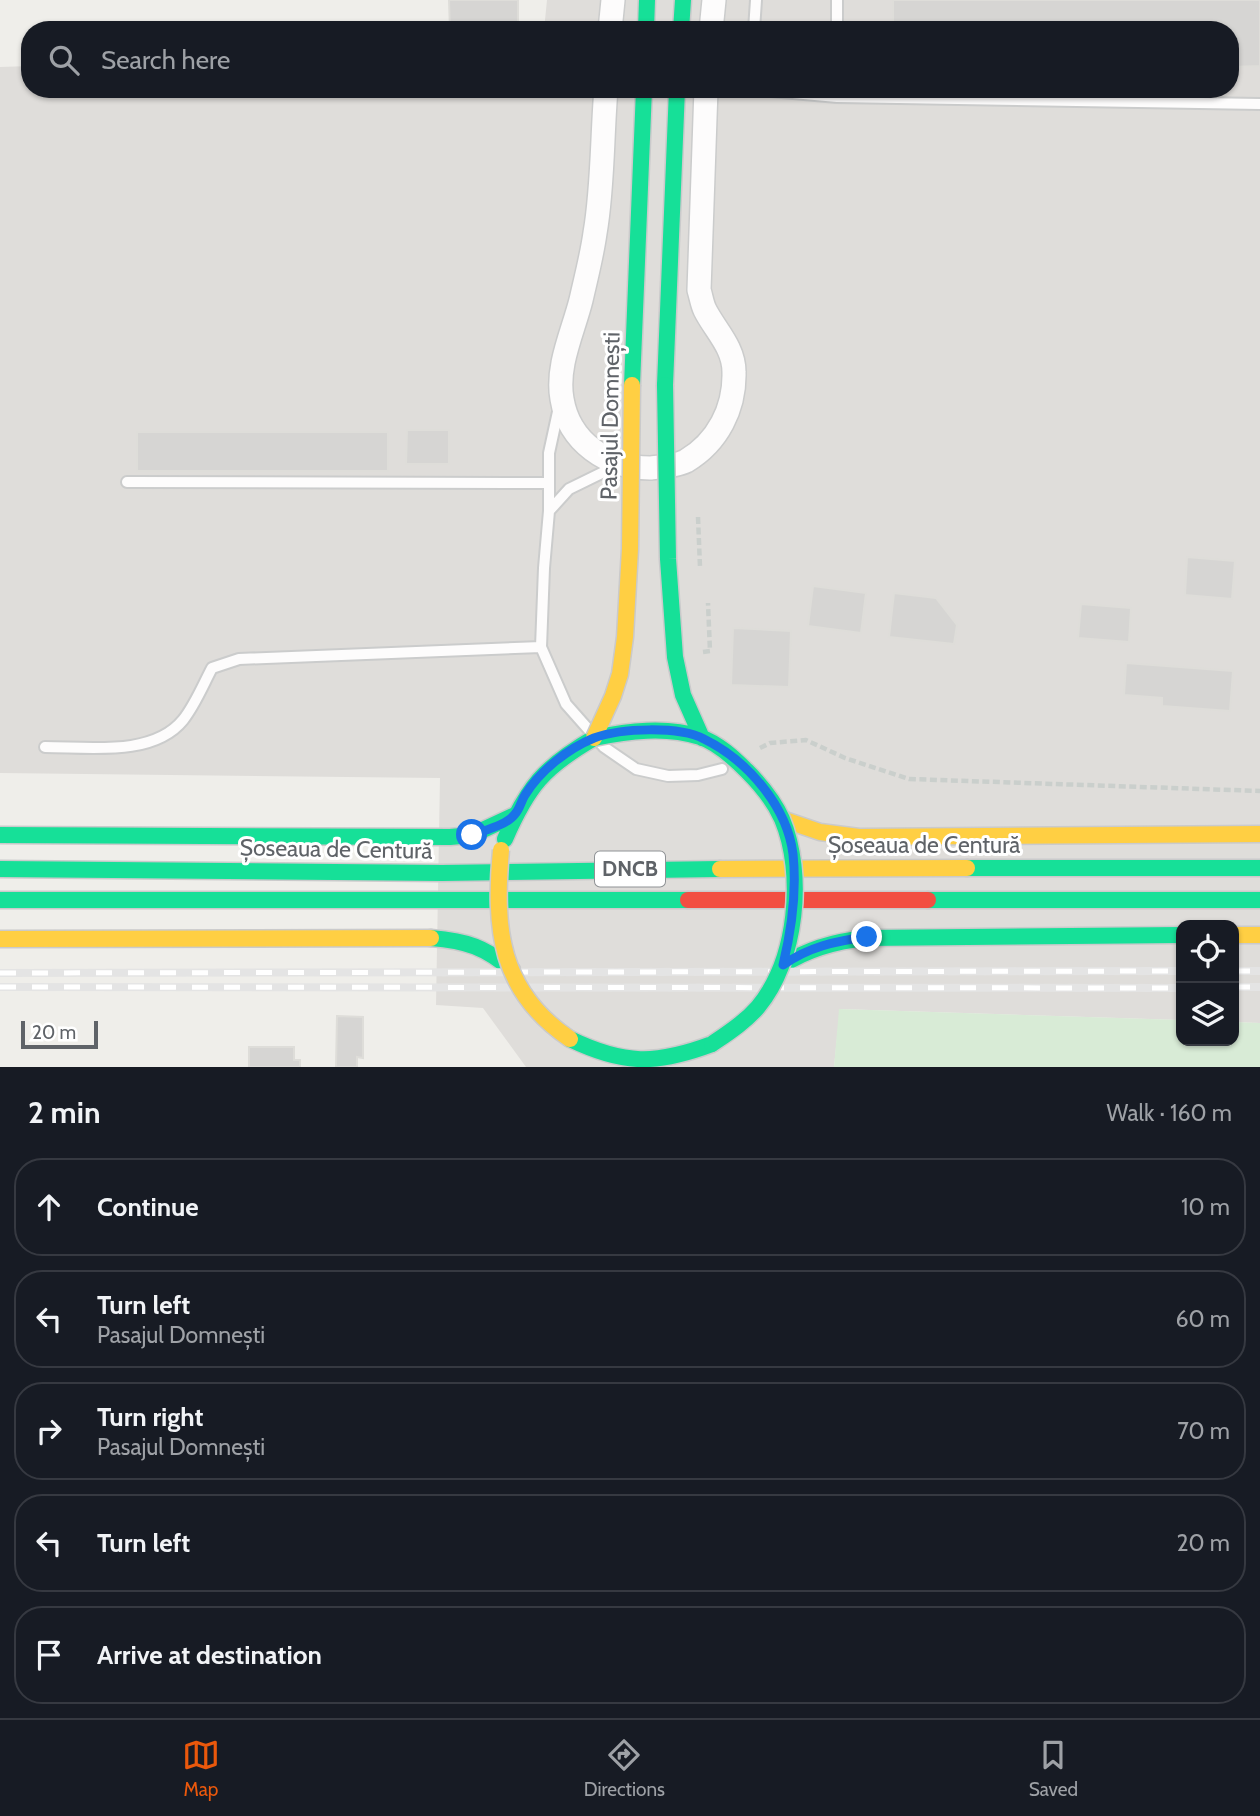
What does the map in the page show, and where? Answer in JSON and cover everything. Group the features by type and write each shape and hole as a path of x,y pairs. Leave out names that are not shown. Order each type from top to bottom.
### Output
{"main road":[{"path":"646,21 647,0"},
{"path":"682,21 683,0"},
{"name":"Pasajul Domnești","path":"594,738 614,696 625,637 644,98"},
{"path":"677,98 665,385 668,559 675,657 683,695 702,738"},
{"path":"662,730 702,738 745,769 765,789 782,819 793,852 794,890 793,928 783,965 762,1001 733,1030 712,1044 683,1057 660,1062 621,1060 596,1053 570,1039 544,1020 526,998 512,970 499,927 501,850 524,797 540,775 564,755 594,738 626,731 662,730"},
{"path":"0,835 450,837 472,835 515,815"},
{"path":"782,819 823,834 859,837 1260,834"},
{"name":"Șoseaua de Centură","path":"0,869 442,873 665,869 1260,868"},
{"name":"DNCB","path":"0,900 1260,901"},
{"path":"783,965 800,953 823,944 867,937 1176,935"},
{"path":"1239,935 1260,935"},
{"path":"0,939 432,938 471,942 492,952 512,970"},
{"path":"570,1039 584,1060"},
{"path":"697,1067 712,1044"}],"street":[{"path":"611,21 613,0"},
{"path":"712,21 714,0"},
{"path":"605,98 596,231 581,300 566,348 561,398 568,421 580,440 600,456 640,468 663,467 685,461 704,447 719,430 731,403 734,370 730,352 704,308 699,290 706,98"}],"lane":[{"path":"755,21 756,0"},
{"path":"837,0 837,21"},
{"path":"1029,98 1260,104"},
{"path":"561,398 549,453 549,511 541,647 566,704 604,747 636,769 678,775 698,775 722,769"},
{"path":"549,511 569,489 620,464"},
{"path":"127,482 549,483"},
{"path":"45,747 140,746 168,734 183,719 212,668 239,659 541,647"}],"path":[{"path":"698,507 700,571"},
{"path":"702,642 702,652 710,652 708,603"},
{"path":"722,769 770,743 806,740 845,758 909,779 1260,791"}],"shaded area":[{"path":"547,0 1260,0 1260,1023 1239,1022 1239,920 1176,920 1176,1020 840,1009 834,1067 526,1067 483,1008 436,1005 440,778 0,773 0,67 21,66 21,98 1239,98 1239,21 545,21"}],"green space":[{"path":"839,1009 1176,1020 1176,1046 1239,1046 1239,1022 1260,1023 1260,1067 834,1067"}],"building":[{"path":"449,0 518,0 518,21 450,21"},
{"path":"893,0 1260,0 1260,66 1239,67 1239,21 893,21"},
{"path":"407,430 449,430 449,464 406,464"},
{"path":"137,432 388,432 388,471 137,471"},
{"path":"1187,557 1235,561 1232,599 1185,595"},
{"path":"813,586 866,593 861,633 808,626"},
{"path":"894,593 936,598 957,625 954,644 889,637"},
{"path":"1081,604 1131,608 1129,642 1078,638"},
{"path":"733,628 791,631 789,687 731,685"},
{"path":"1126,663 1233,671 1230,711 1162,706 1162,698 1124,695"},
{"path":"337,1016 363,1017 363,1058 357,1057 357,1067 336,1067"},
{"path":"249,1047 294,1047 294,1060 300,1060 300,1067 249,1067"}],"railway":[{"path":"0,973 1176,971"},
{"path":"1239,971 1260,971"},
{"path":"0,987 1176,988"},
{"path":"1239,987 1260,987"}],"traffic: fast":[{"path":"646,21 647,0"},
{"path":"682,21 683,0"},
{"path":"632,385 644,98"},
{"path":"665,385 677,98"},
{"path":"665,385 668,559 675,657 683,695 702,738"},
{"path":"594,738 660,731 687,734 707,740 725,751 752,776 782,819 789,841 795,890 789,941 771,988 758,1007 712,1044"},
{"path":"505,839 530,791 539,780 562,759 594,738"},
{"path":"0,835 450,837 472,835 515,815"},
{"path":"967,868 1260,868"},
{"path":"0,869 442,873 720,869"},
{"path":"0,900 688,900"},
{"path":"928,900 1260,900"},
{"path":"783,965 823,946 867,938 1176,935"},
{"path":"431,938 475,946 512,970"},
{"path":"570,1039 607,1054 640,1059 674,1056 712,1044"}],"traffic: slow":[{"path":"594,738 620,674 625,637 630,549 632,385"},
{"path":"782,819 820,832 859,837 1260,834"},
{"path":"501,850 499,906 506,956 515,979 528,1000 546,1020 570,1039"},
{"path":"720,869 967,868"},
{"path":"1239,935 1260,935"},
{"path":"0,939 431,938"}],"traffic: jam":[{"path":"688,900 928,900"}],"route":[{"path":"472,835 515,815 540,775 564,755 594,738 626,731 662,730 702,738 723,751 765,789 782,819 793,852 794,890 793,928 783,965 800,953 823,944 867,937"}]}
